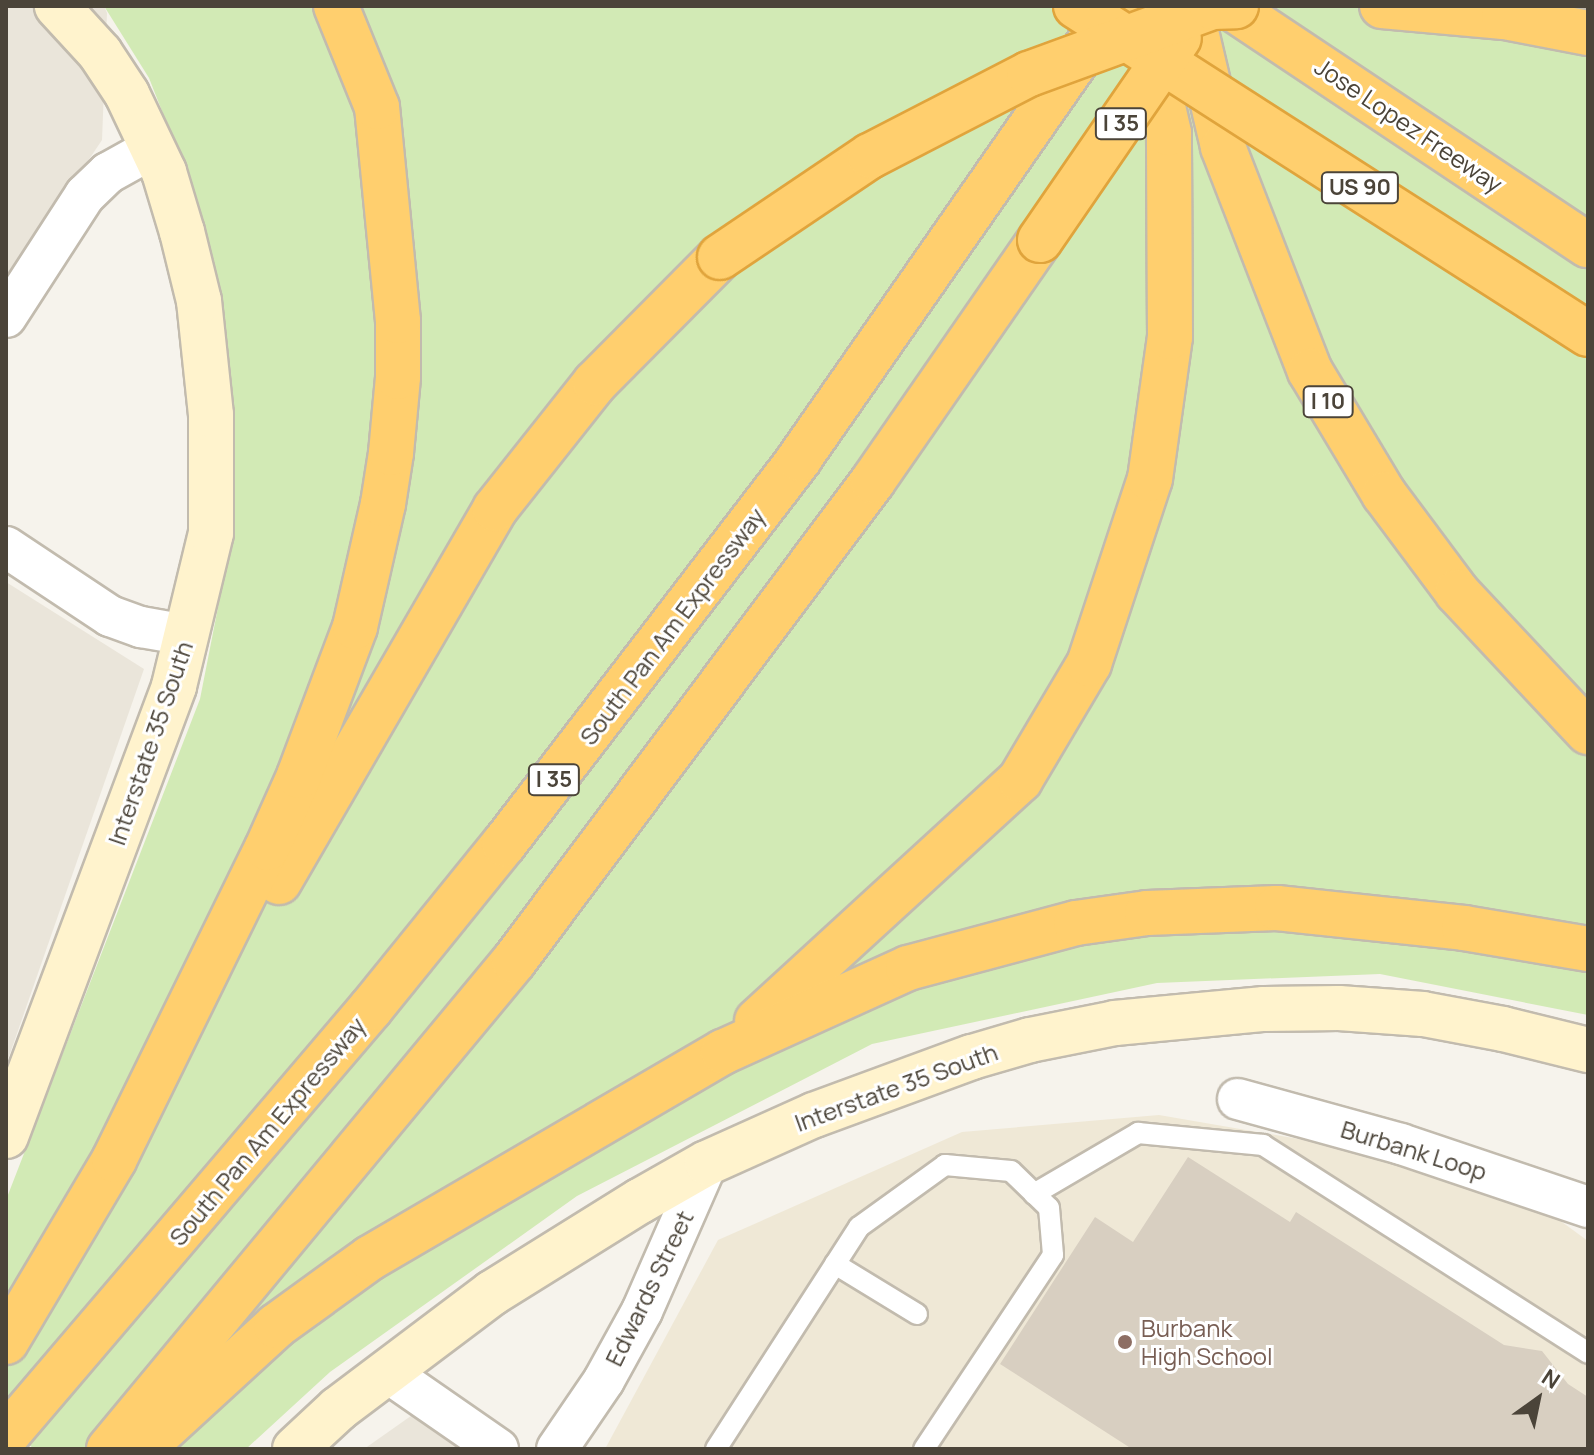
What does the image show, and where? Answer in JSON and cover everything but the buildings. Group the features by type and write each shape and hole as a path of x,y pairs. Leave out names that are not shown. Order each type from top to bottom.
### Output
{"highway":[{"path":"114,1160 299,776 355,627 383,504 398,363 379,123 377,107 336,6"},
{"name":"US 90","path":"1076,6 1129,18 1588,334"},
{"name":"I 10","path":"1190,6 1223,147 1310,371 1384,494 1457,592 1588,732"},
{"name":"I 35","path":"109,1449 514,961 873,481 1200,6"},
{"name":"Jose Lopez Freeway","path":"1229,6 1588,245"},
{"path":"6,1342 495,509 595,383 720,257 870,156 1029,74 1212,7 1236,6"},
{"path":"1382,6 1504,17 1588,33"},
{"path":"723,1052 1020,780 1089,664 1150,479 1170,337 1169,133 1129,18"},
{"name":"South Pan Am Expressway","path":"6,1436 371,1008 514,832 799,459 1057,88 1129,18"},
{"path":"142,1449 276,1326 370,1258 723,1052 908,968 1065,926 1147,913 1277,908 1464,928 1588,949"}],"main road":[{"name":"Interstate 35 South","path":"7,1130 174,686 211,533 211,415 199,301 164,172 127,94 100,53 57,6"},
{"name":"Interstate 35 South","path":"295,1449 338,1409 515,1278 707,1163 891,1084 1030,1040 1115,1023 1264,1009 1339,1008 1423,1014 1588,1050"}],"street":[{"path":"6,317 85,195 108,173 153,148"},
{"path":"6,547 110,616 141,627 187,635"},
{"name":"Burbank Loop","path":"1238,1099 1401,1144 1588,1207"},
{"name":"Edwards Street","path":"557,1449 604,1380 642,1311 707,1163"},
{"path":"387,1372 498,1449"}],"lane":[{"path":"1034,1194 1138,1133 1263,1145 1588,1353"},
{"path":"716,1449 859,1227 945,1165 1011,1171 1049,1208 1053,1255 924,1449"},
{"path":"835,1264 917,1314"}],"shaded area":[{"path":"6,6 104,6 107,13 102,140 6,283"},
{"path":"6,582 144,669 6,1065"},
{"name":"Burbank High School","path":"1159,1115 1398,1156 1540,1206 1588,1241 1588,1449 605,1449 718,1240 962,1132"},
{"path":"418,1411 462,1449 364,1449"}],"green space":[{"path":"104,6 1588,6 1588,1015 1380,974 1157,983 872,1044 577,1196 330,1372 246,1449 34,1449 6,1424 6,1200 200,699 232,536 186,172 149,78"}],"place":[{"name":"Burbank High School","path":"1125,1342"}]}
